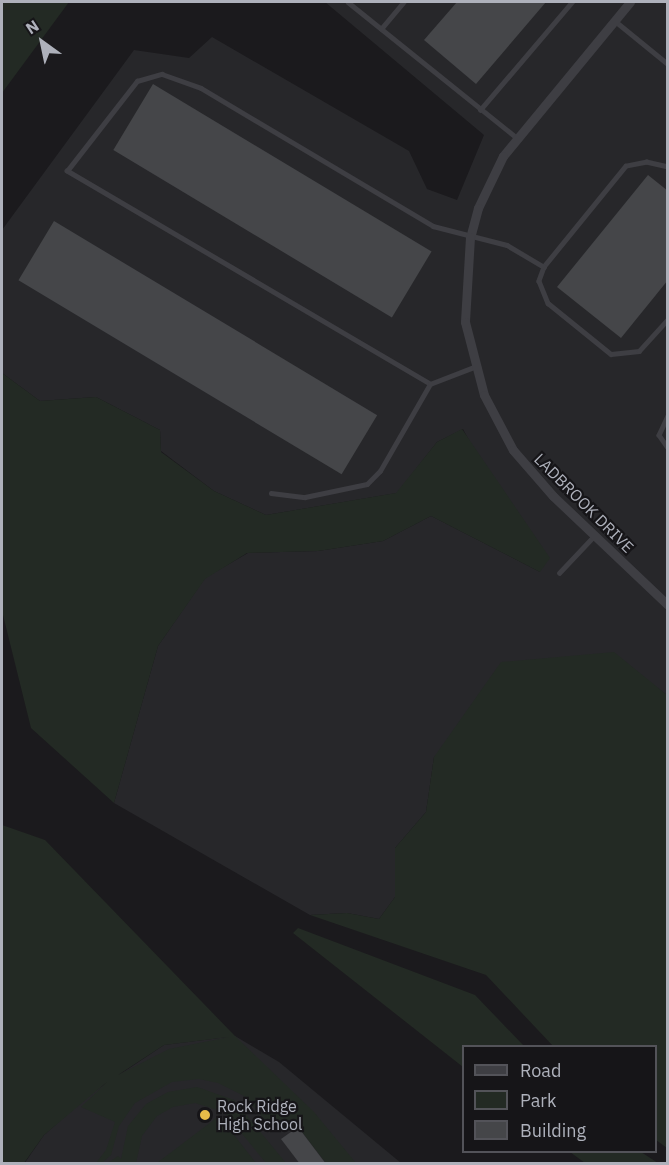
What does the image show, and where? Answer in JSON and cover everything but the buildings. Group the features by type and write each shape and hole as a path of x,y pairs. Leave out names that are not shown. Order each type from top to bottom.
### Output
{"street":[{"name":"LADBROOK DRIVE","path":"630,2 516,137 490,182 470,237 464,300 474,367 491,411 513,450 594,536 668,605"}],"lane":[{"path":"348,2 516,137"},
{"path":"381,29 404,2"},
{"path":"480,110 572,2"},
{"path":"614,20 668,64"},
{"path":"430,384 67,171 138,81 162,74 201,88 433,226 507,245 544,267"},
{"path":"668,167 647,162 626,166 544,267 539,281 548,303 611,354 639,351 668,319"},
{"path":"271,493 306,497 367,484 380,471 430,384 474,367"},
{"path":"668,416 659,435 668,448"},
{"path":"559,573 594,536"}],"shaded area":[{"path":"325,2 667,2 667,695 652,684 434,757 426,812 395,848 395,897 379,919 347,913 310,915 114,803 158,646 205,578 248,553 318,551 383,541 431,516 540,572 463,429 437,442 397,493 266,515 214,491 161,451 160,430 96,397 40,401 2,373 2,230 134,50 189,58 212,37 409,151 427,189 457,200 484,135"},
{"name":"Rock Ridge High School","path":"235,1036 279,1062 401,1163 24,1164 44,1135 89,1095 164,1045"}],"green space":[{"path":"2,2 69,2 2,93"},
{"path":"2,373 40,401 96,397 160,430 161,452 214,491 266,515 396,493 437,442 462,429 550,558 540,572 431,516 383,541 318,551 247,553 205,579 158,646 114,803 31,728 2,611"},
{"path":"614,652 667,695 667,1148 657,1141 657,1045 552,1045 486,975 310,915 347,913 379,919 395,897 395,848 426,812 434,757 501,662"},
{"path":"2,825 45,840 235,1036 314,1112 356,1163 326,1163 296,1124 287,1130 282,1125 274,1130 244,1096 218,1083 199,1079 172,1082 135,1103 119,1126 111,1155 102,1163 96,1163 106,1150 115,1122 81,1107 107,1082 44,1135 24,1163 2,1163","holes":["229,1037 169,1049 118,1075 164,1045"]},
{"path":"298,928 475,995 523,1045 462,1045 462,1066 293,933"},
{"path":"197,1087 234,1100 286,1163 266,1163 224,1112 195,1103 173,1107 157,1116 142,1136 136,1163 108,1163 118,1156 121,1159 128,1126 146,1104 168,1092"},
{"path":"219,1116 256,1163 157,1163"},
{"path":"571,1153 643,1153 658,1163 585,1163"}],"place":[{"name":"Rock Ridge High School","path":"205,1115"}]}
